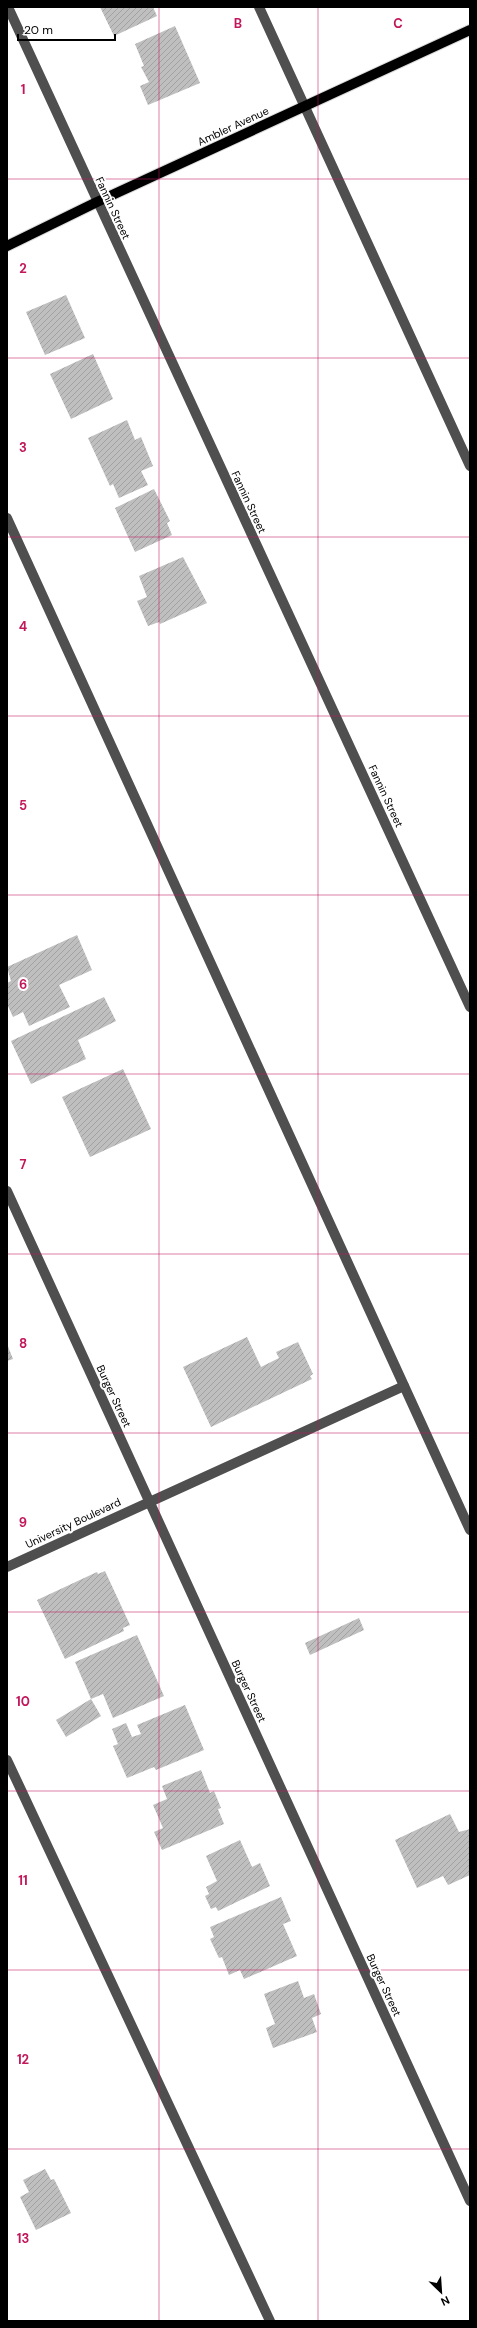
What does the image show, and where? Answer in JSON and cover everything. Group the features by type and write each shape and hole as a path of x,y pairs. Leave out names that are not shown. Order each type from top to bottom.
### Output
{"main road":[{"name":"Ambler Avenue","path":"7,246 97,202 470,30"}],"street":[{"name":"Fannin Street","path":"8,7 470,1008"},
{"path":"259,7 470,466"},
{"path":"7,518 470,1530"},
{"name":"Burger Street","path":"7,1191 470,2201"},
{"name":"University Boulevard","path":"7,1567 404,1386"},
{"path":"7,1760 270,2321"}],"building":[{"path":"100,7 153,7 157,16 114,36"},
{"path":"175,26 200,83 148,105 140,86 149,82 141,67 144,66 135,44"},
{"path":"66,295 85,338 45,355 26,312"},
{"path":"93,354 113,399 71,419 50,374"},
{"path":"127,420 135,440 141,437 153,466 141,471 148,485 119,498 113,484 110,486 88,438"},
{"path":"154,489 170,521 167,523 172,535 135,552 115,508"},
{"path":"183,557 207,603 160,624 159,622 148,626 137,601 147,597 139,576"},
{"path":"77,935 92,970 59,985 70,1007 29,1026 23,1012 13,1017 7,1004 7,983 11,981 7,967"},
{"path":"104,997 116,1021 78,1040 86,1059 31,1084 11,1041"},
{"path":"123,1069 151,1129 90,1157 62,1097"},
{"path":"247,1337 261,1367 279,1358 276,1352 298,1342 313,1374 310,1376 312,1379 211,1427 183,1367"},
{"path":"7,1344 13,1359 7,1361"},
{"path":"105,1571 130,1625 123,1628 124,1631 65,1659 37,1600 97,1572 98,1574"},
{"path":"359,1618 364,1630 310,1655 305,1643"},
{"path":"137,1635 164,1696 113,1718 103,1694 91,1699 75,1662"},
{"path":"91,1699 101,1716 66,1737 56,1720"},
{"path":"185,1705 204,1750 156,1770 154,1767 127,1778 113,1746 118,1744 112,1729 126,1723 132,1737 141,1734 137,1725"},
{"path":"201,1770 210,1793 214,1791 221,1808 218,1809 224,1824 162,1850 154,1832 163,1828 153,1805 167,1799 162,1786"},
{"path":"450,1814 459,1832 470,1829 470,1875 448,1885 443,1876 417,1888 395,1840"},
{"path":"240,1840 252,1867 260,1863 270,1886 218,1911 216,1907 211,1909 205,1896 209,1894 206,1887 217,1881 206,1856"},
{"path":"281,1897 291,1921 283,1924 297,1956 244,1979 240,1970 229,1975 222,1957 219,1958 210,1939 214,1937 210,1927"},
{"path":"298,1981 304,1998 314,1994 321,2014 312,2018 317,2032 273,2048 266,2028 275,2024 264,1994"},
{"path":"45,2169 51,2180 54,2179 71,2213 36,2230 20,2197 29,2192 23,2180"}]}
